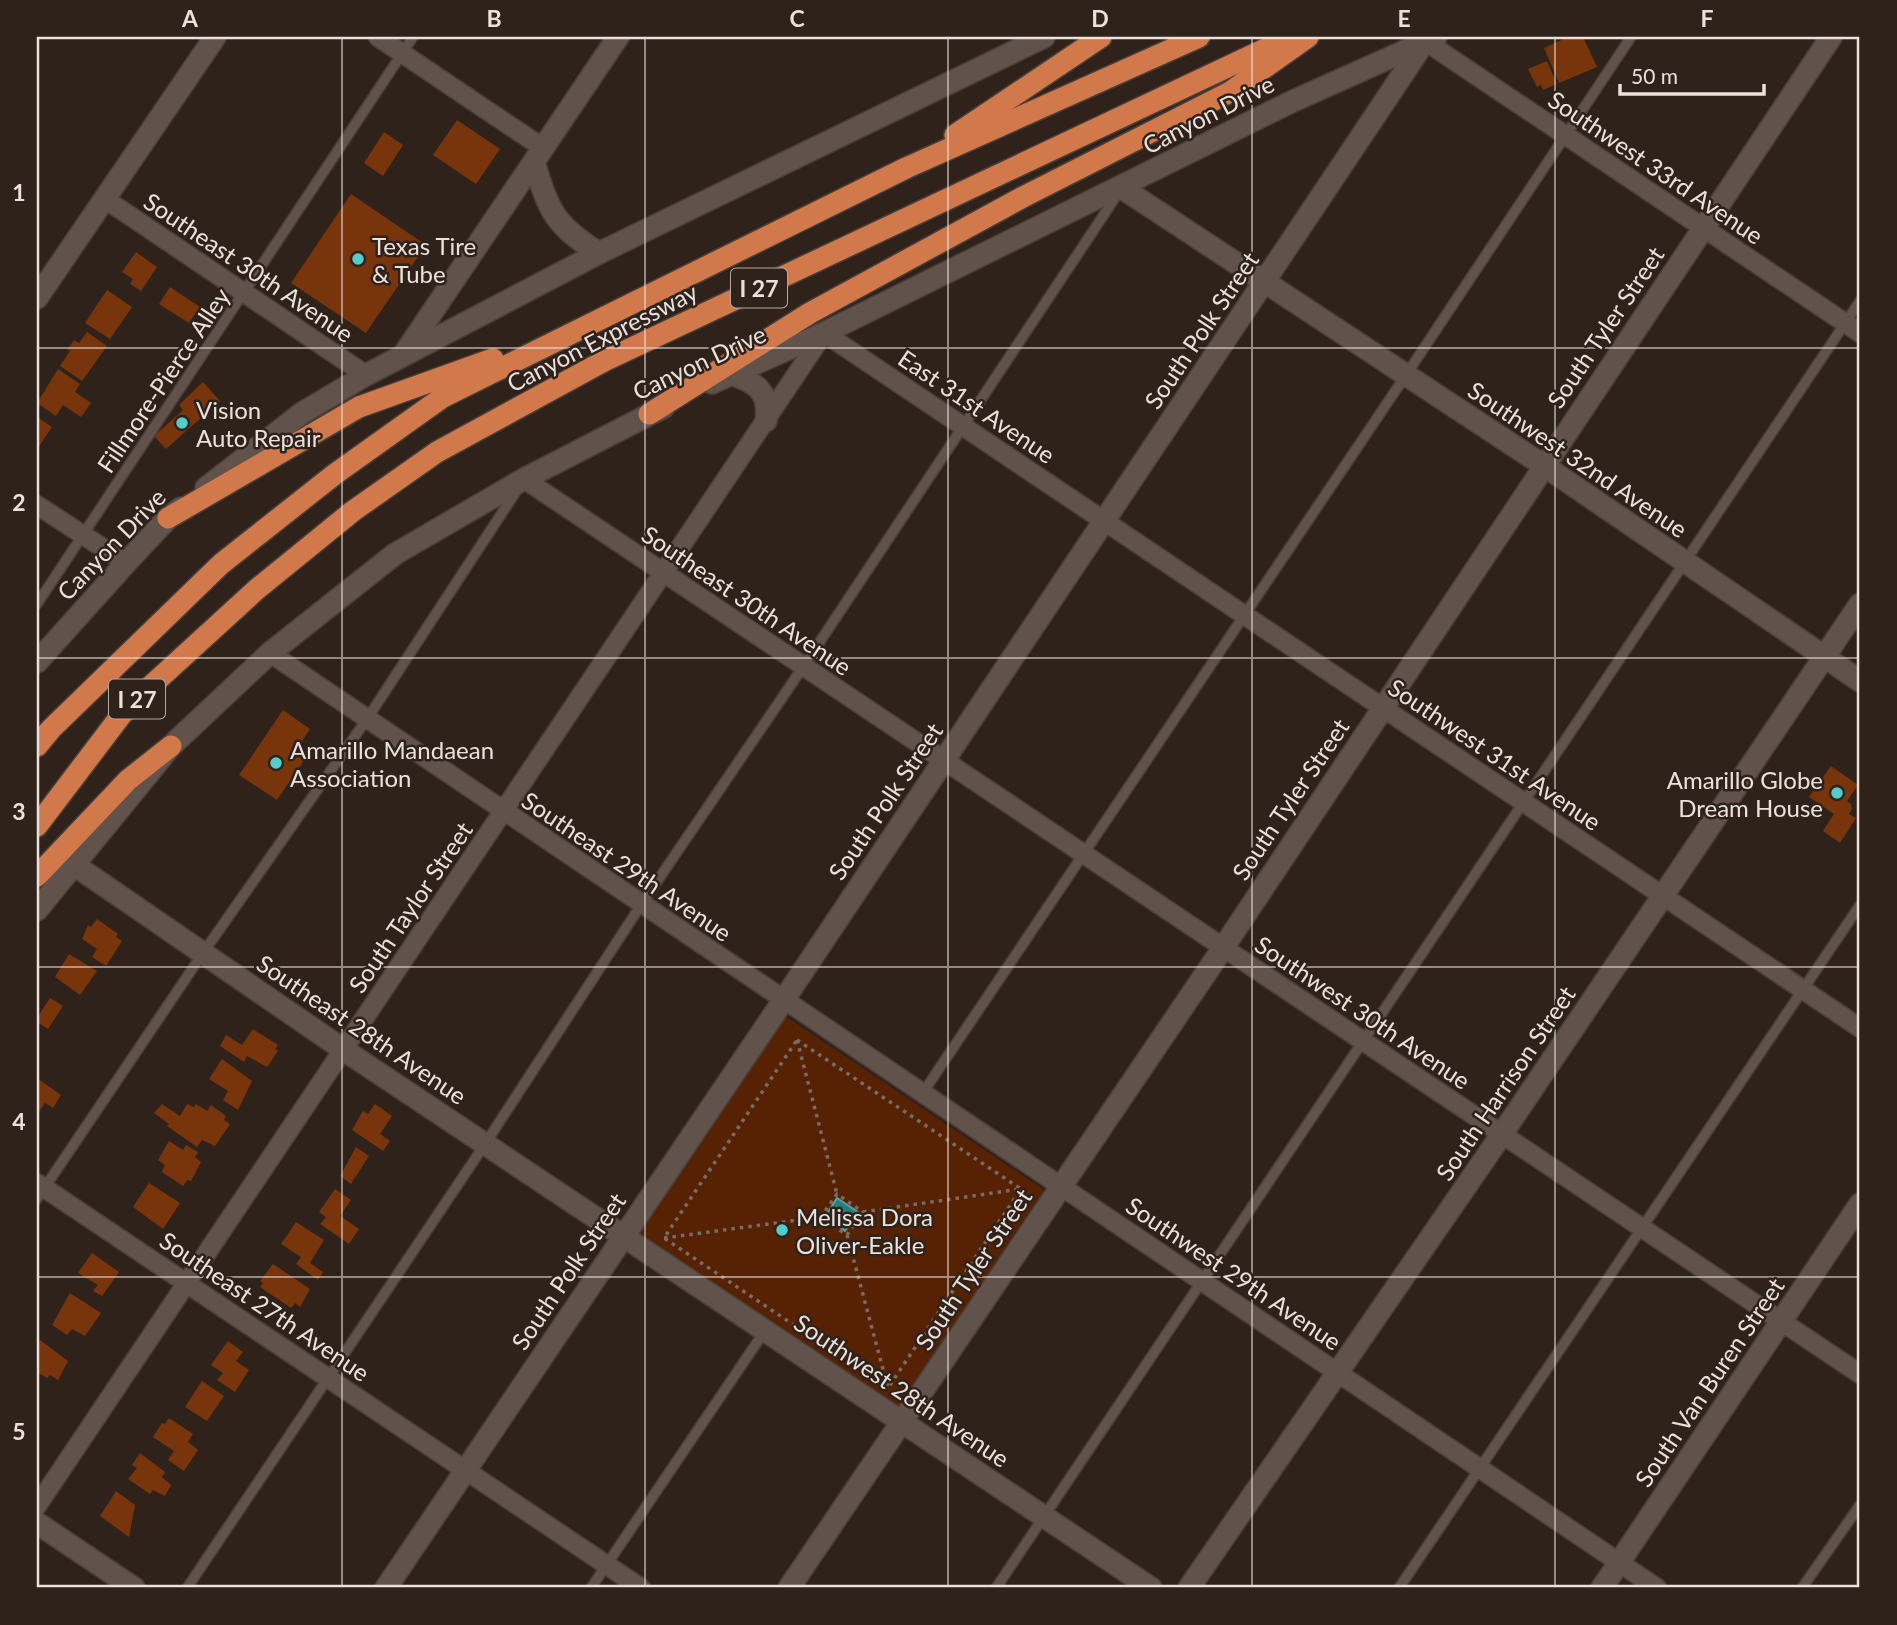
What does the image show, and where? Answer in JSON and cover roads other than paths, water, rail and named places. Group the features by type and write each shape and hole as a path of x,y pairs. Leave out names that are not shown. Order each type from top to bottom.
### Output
{"highway":[{"path":"906,168 1101,37"},
{"name":"Canyon Expressway","path":"37,746 51,729 221,564 335,474 443,397 906,168 1199,37"},
{"name":"Canyon Expressway","path":"37,826 122,714 141,695 257,589 353,512 437,452 604,361 1291,37"},
{"path":"649,414 810,313 1023,197 1230,92 1308,37"},
{"path":"168,518 359,407 580,328"},
{"path":"37,876 128,780 171,746"}],"main road":[{"path":"37,298 215,37"},
{"path":"403,355 618,37"},
{"name":"Canyon Drive","path":"37,662 168,518 302,413 366,374 599,253 1044,37"},
{"name":"South Tyler Street","path":"789,1588 1223,948 1543,465 1832,37"},
{"name":"Canyon Drive","path":"37,910 171,746 270,653 396,554 524,479 649,414 730,374 824,333 1122,188 1291,102 1430,39"},
{"name":"South Polk Street","path":"386,1588 783,1001 1103,519 1430,39"},
{"path":"538,155 545,197 561,226 599,253"},
{"name":"Southwest 32nd Avenue","path":"1122,188 1543,465 1860,681"},
{"path":"730,374 756,385 768,407 766,421"},
{"name":"South Harrison Street","path":"1189,1588 1502,1134 1860,604"},
{"name":"Southeast 28th Avenue","path":"73,864 344,1050 624,1236"},
{"name":"South Van Buren Street","path":"1602,1588 1860,1204"},
{"name":"Southwest 28th Avenue","path":"624,1236 1151,1588"},
{"path":"37,1523 134,1588"}],"street":[{"path":"378,37 538,155"},
{"name":"Southwest 33rd Avenue","path":"1430,39 1565,135 1853,328"},
{"name":"Southeast 30th Avenue","path":"105,199 366,374"},
{"name":"South Taylor Street","path":"37,1506 824,333"},
{"name":"East 31st Avenue","path":"824,333 1103,519"},
{"name":"Southeast 30th Avenue","path":"524,479 943,761"},
{"path":"37,505 126,563"},
{"name":"Southwest 31st Avenue","path":"1103,519 1860,1028"},
{"name":"Southeast 29th Avenue","path":"270,653 783,1001"},
{"name":"Southwest 30th Avenue","path":"943,761 1860,1374"},
{"name":"Southwest 29th Avenue","path":"783,1001 1657,1588"},
{"name":"Southeast 27th Avenue","path":"39,1190 188,1284 641,1588"}],"lane":[{"name":"Fillmore-Pierce Alley","path":"37,604 413,37"},
{"path":"922,1094 1631,37"},
{"path":"187,1588 1122,188"},
{"path":"996,1588 1685,562 1853,328 1860,301"},
{"path":"39,1190 367,719 524,479"},
{"path":"1399,1588 1860,905"},
{"path":"591,1588 765,1331"},
{"path":"1802,1588 1860,1505"}],"water":[{"path":"837,1198 858,1212 845,1231 825,1217"}],"place":[{"name":"Texas Tire & Tube","path":"358,259"},
{"name":"Vision Auto Repair","path":"182,423"},
{"name":"Amarillo Mandaean Association","path":"276,763"},
{"name":"Amarillo Globe Dream House","path":"1837,793"},
{"name":"Melissa Dora Oliver-Eakle","path":"782,1230"}]}
